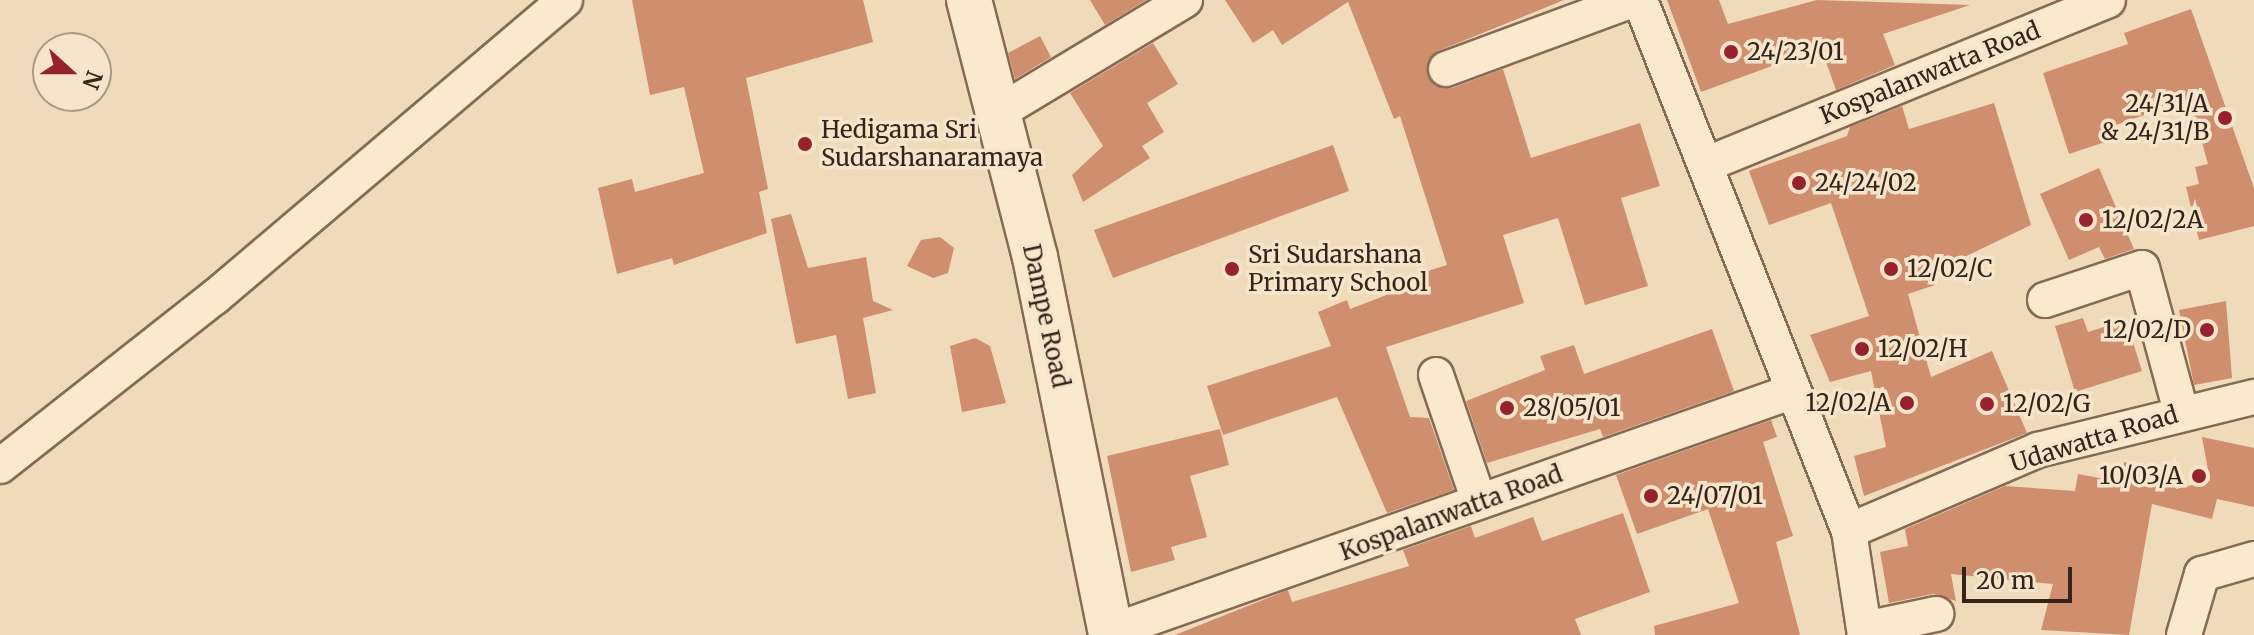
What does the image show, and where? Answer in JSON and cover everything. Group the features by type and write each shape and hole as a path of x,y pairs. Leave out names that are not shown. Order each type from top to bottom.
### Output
{"street":[{"path":"0,466 215,297 565,0"},
{"name":"Dampe Road","path":"969,0 1001,111 1110,634"},
{"path":"1001,111 1185,0"},
{"path":"1446,69 1633,0"},
{"path":"1640,0 1707,164 1791,392 1849,531 1865,632 1936,614"},
{"name":"Kospalanwatta Road","path":"1707,164 2108,0"},
{"path":"2045,300 2142,268 2181,412"},
{"path":"1436,375 1479,501"},
{"name":"Kospalanwatta Road","path":"1110,634 1791,392"},
{"name":"Udawatta Road","path":"1849,531 2038,450 2181,412 2254,397"},
{"path":"2184,635 2202,574 2254,559"}],"building":[{"path":"632,0 863,0 873,42 746,78 768,189 759,192 767,233 674,265 672,258 617,274 598,188 632,179 635,192 704,173 684,87 650,95"},
{"path":"1090,0 1146,0 1105,25"},
{"path":"1225,0 1564,0 1438,51 1428,77 1452,88 1503,69 1531,158 1640,123 1660,186 1621,198 1648,286 1585,305 1558,218 1503,235 1524,303 1386,347 1410,417 1429,418 1454,490 1387,513 1337,397 1223,435 1207,386 1331,346 1318,312 1347,300 1350,309 1402,289 1399,280 1447,265 1400,116 1394,119 1348,2 1282,45 1273,30 1253,43"},
{"path":"1667,0 1719,0 1728,24 1817,0 1970,5 1883,34 1895,65 1836,90 1821,48 1701,92"},
{"path":"2191,9 2254,188 2254,226 2199,240 2186,187 2199,184 2195,167 2208,164 2190,99 2113,126 2117,138 2069,154 2043,73 2128,44 2124,33"},
{"path":"1040,36 1051,57 1015,79 1008,53"},
{"path":"1153,43 1178,84 1147,103 1164,132 1142,146 1150,158 1083,202 1072,175 1103,146 1070,93"},
{"path":"1994,103 2031,225 1931,273 1935,285 1908,294 1931,377 1992,351 2027,433 1864,496 1854,456 1886,447 1871,371 1830,382 1810,335 1869,316 1831,203 1769,225 1749,171 1847,136 1850,127 1902,106 1909,129"},
{"path":"1333,145 1349,191 1113,278 1094,230"},
{"name":"12/02/2A","path":"2099,168 2134,249 2105,259 2099,247 2069,260 2040,194"},
{"path":"791,214 808,268 866,257 873,301 893,310 863,318 876,393 848,399 836,335 796,344 771,219"},
{"path":"940,237 954,248 948,273 933,278 907,266 921,240"},
{"name":"12/02/D","path":"2226,301 2232,378 2194,385 2179,310"},
{"path":"2083,318 2088,332 2126,320 2142,371 2075,392 2055,326"},
{"path":"1712,329 1734,391 1603,437 1600,429 1487,463 1466,401 1545,370 1540,356 1574,345 1584,374"},
{"path":"975,338 990,346 1006,403 962,412 950,346"},
{"path":"1771,420 1777,437 1763,442 1793,536 1776,542 1800,635 1655,635 1654,626 1739,603 1708,509 1637,534 1616,475"},
{"path":"1220,429 1229,465 1190,476 1207,537 1171,547 1175,560 1131,572 1107,456"},
{"path":"2202,437 2254,448 2254,507 2217,499 2212,519 2152,504 2129,635 2041,630 2053,584 1951,574 1956,601 1933,594 1889,603 1880,552 1908,546 1905,529 2005,486 2075,491 2078,474 2121,482 2124,462 2170,470 2176,489 2210,481"},
{"path":"1623,513 1650,592 1575,619 1581,635 1175,635 1288,590 1292,602 1409,566 1403,550 1471,526 1475,538 1533,517 1542,541"}],"place":[{"name":"24/23/01","path":"1731,52"},
{"name":"24/31/A & 24/31/B","path":"2225,118"},
{"name":"Hedigama Sri Sudarshanaramaya","path":"805,144"},
{"name":"24/24/02","path":"1799,183"},
{"name":"12/02/2A","path":"2086,220"},
{"name":"Sri Sudarshana Primary School","path":"1232,269"},
{"name":"12/02/C","path":"1891,269"},
{"name":"12/02/D","path":"2207,330"},
{"name":"12/02/H","path":"1862,349"},
{"name":"12/02/A","path":"1907,403"},
{"name":"12/02/G","path":"1987,404"},
{"name":"28/05/01","path":"1507,408"},
{"name":"10/03/A","path":"2199,476"},
{"name":"24/07/01","path":"1651,496"}]}
